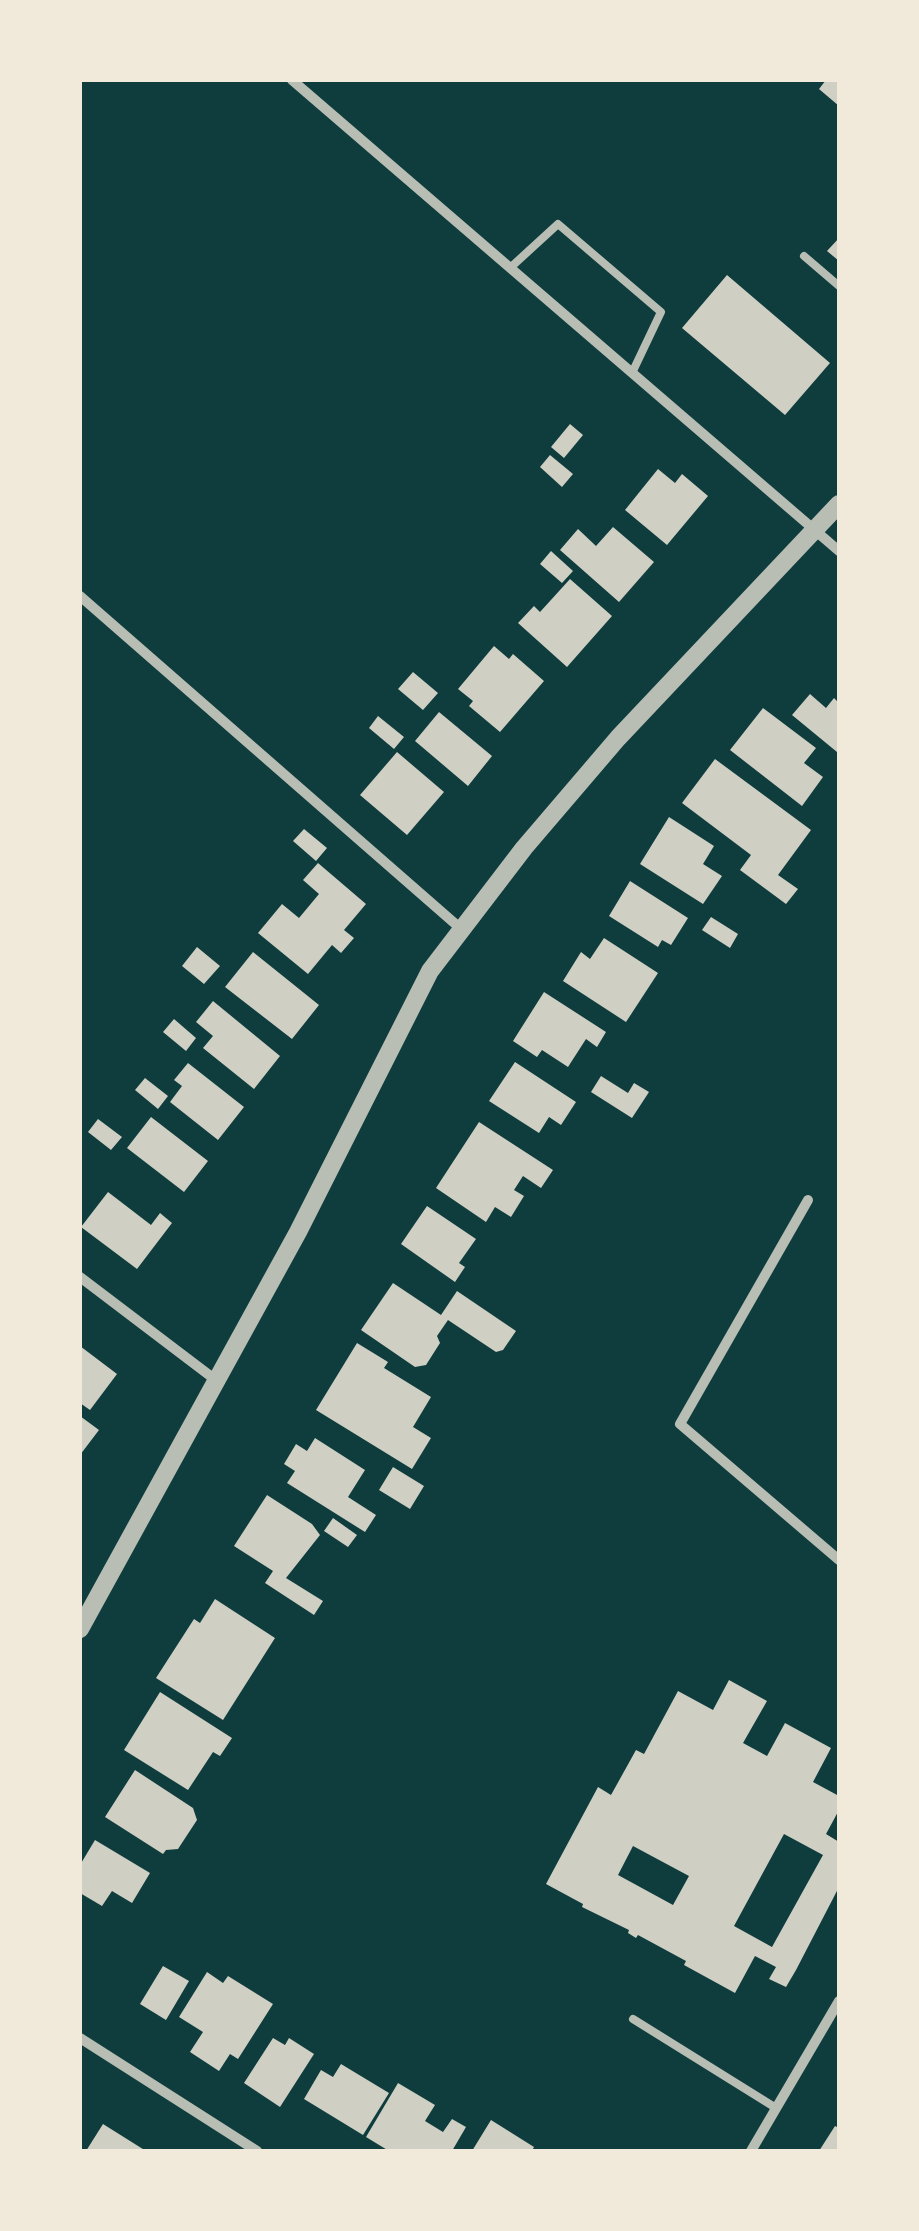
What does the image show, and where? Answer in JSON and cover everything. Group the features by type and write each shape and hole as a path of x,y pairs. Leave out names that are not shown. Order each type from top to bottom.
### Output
{"street":[{"path":"292,80 839,550"},
{"path":"80,1629 298,1232 406,1013 460,928 618,738 839,504"},
{"path":"80,596 460,928"},
{"path":"808,1200 680,1424 839,1560"},
{"path":"80,1277 218,1381"},
{"path":"751,2151 839,2002"},
{"path":"80,2038 258,2151"}],"lane":[{"path":"510,268 558,224 661,312 632,373"},
{"path":"804,256 839,286"},
{"path":"633,2019 776,2108"}],"building":[{"path":"826,80 839,80 839,106 819,89"},
{"path":"839,238 839,261 827,251"},
{"path":"727,275 830,363 785,415 682,328"},
{"path":"570,424 583,435 564,458 551,447"},
{"path":"550,455 573,474 562,487 540,467"},
{"path":"658,469 675,483 682,474 708,496 667,545 625,510"},
{"path":"613,527 654,562 619,602 560,550 578,529 596,546"},
{"path":"551,551 573,571 562,583 540,564"},
{"path":"570,579 612,616 567,667 518,623 534,606 540,612"},
{"path":"494,646 509,659 513,654 544,681 500,732 469,706 473,701 458,689"},
{"path":"413,672 438,693 423,710 398,689"},
{"path":"810,694 826,708 834,698 839,703 837,752 792,715"},
{"path":"763,708 816,748 804,763 823,777 802,806 730,750"},
{"path":"439,712 492,756 468,786 415,741"},
{"path":"378,716 404,737 394,749 369,728"},
{"path":"397,752 444,792 407,835 360,795"},
{"path":"715,759 811,830 778,875 798,889 786,904 740,870 751,855 682,803"},
{"path":"669,817 714,846 703,864 722,876 703,904 640,864"},
{"path":"304,829 327,848 316,861 293,841"},
{"path":"318,863 366,904 344,930 354,938 341,953 332,945 308,974 258,933 282,904 299,918 319,894 303,880"},
{"path":"630,881 688,918 671,945 662,940 658,947 609,916"},
{"path":"711,917 738,934 730,948 702,930"},
{"path":"604,938 658,973 626,1022 563,981 581,952 590,959"},
{"path":"197,947 220,966 204,984 182,966"},
{"path":"253,952 319,1005 292,1039 225,987"},
{"path":"544,992 606,1032 597,1047 586,1039 568,1067 542,1050 537,1057 513,1041"},
{"path":"213,1001 280,1056 254,1089 203,1048 213,1036 196,1022"},
{"path":"174,1019 196,1038 186,1051 163,1032"},
{"path":"515,1062 576,1102 561,1125 549,1117 539,1133 489,1101"},
{"path":"188,1063 244,1107 218,1140 170,1102 182,1086 174,1080"},
{"path":"601,1076 628,1093 634,1083 649,1092 632,1118 591,1092"},
{"path":"145,1078 168,1096 158,1109 135,1090"},
{"path":"151,1117 208,1161 184,1192 127,1148"},
{"path":"98,1119 122,1137 111,1150 88,1132"},
{"path":"479,1122 553,1170 541,1188 523,1176 514,1190 524,1196 511,1217 495,1207 486,1222 436,1188"},
{"path":"108,1192 151,1225 160,1213 172,1223 137,1269 81,1227"},
{"path":"427,1206 476,1239 459,1263 465,1267 455,1282 401,1244"},
{"path":"393,1283 441,1315 457,1291 516,1331 503,1350 496,1352 448,1320 426,1365 415,1367 361,1330"},
{"path":"357,1343 388,1362 384,1368 431,1397 413,1427 431,1438 412,1469 316,1410"},
{"path":"80,1346 117,1374 90,1410 80,1403"},
{"path":"80,1416 99,1430 80,1455"},
{"path":"315,1438 365,1470 348,1497 376,1515 365,1532 287,1483 295,1471 284,1464 296,1444 307,1451"},
{"path":"393,1467 424,1486 410,1509 379,1490"},
{"path":"267,1495 312,1524 320,1535 286,1578 323,1601 314,1615 265,1583 273,1571 234,1546"},
{"path":"333,1518 357,1535 348,1547 324,1531"},
{"path":"215,1599 275,1638 223,1720 156,1678 194,1619 200,1623"},
{"path":"729,1680 767,1701 743,1743 767,1756 785,1723 831,1748 813,1782 839,1796 839,1810 826,1834 839,1842 839,1887 786,1987 769,1979 776,1967 755,1956 735,1993 684,1965 686,1961 638,1935 636,1938 629,1930 546,1884 598,1787 611,1795 636,1750 644,1754 678,1691 713,1710","holes":["784,1834 823,1855 772,1947 734,1926","633,1846 689,1876 673,1905 618,1875"]},
{"path":"160,1692 232,1738 220,1756 213,1752 188,1790 124,1750"},
{"path":"135,1770 193,1808 197,1820 178,1849 163,1854 105,1817"},
{"path":"95,1840 150,1873 132,1903 112,1891 102,1906 80,1893 80,1865"},
{"path":"163,1966 189,1981 166,2020 140,2004"},
{"path":"207,1972 223,1983 228,1976 273,2004 238,2059 230,2054 219,2071 190,2052 203,2032 179,2017"},
{"path":"273,2038 285,2045 289,2038 314,2054 280,2107 244,2083"},
{"path":"341,2064 389,2093 363,2135 304,2099 321,2070 333,2077"},
{"path":"398,2083 435,2105 425,2121 443,2132 452,2119 466,2127 452,2151 389,2151 366,2137"},
{"path":"491,2120 534,2147 532,2151 472,2151"},
{"path":"103,2124 146,2151 86,2151"},
{"path":"835,2126 839,2128 839,2151 819,2151"}]}
